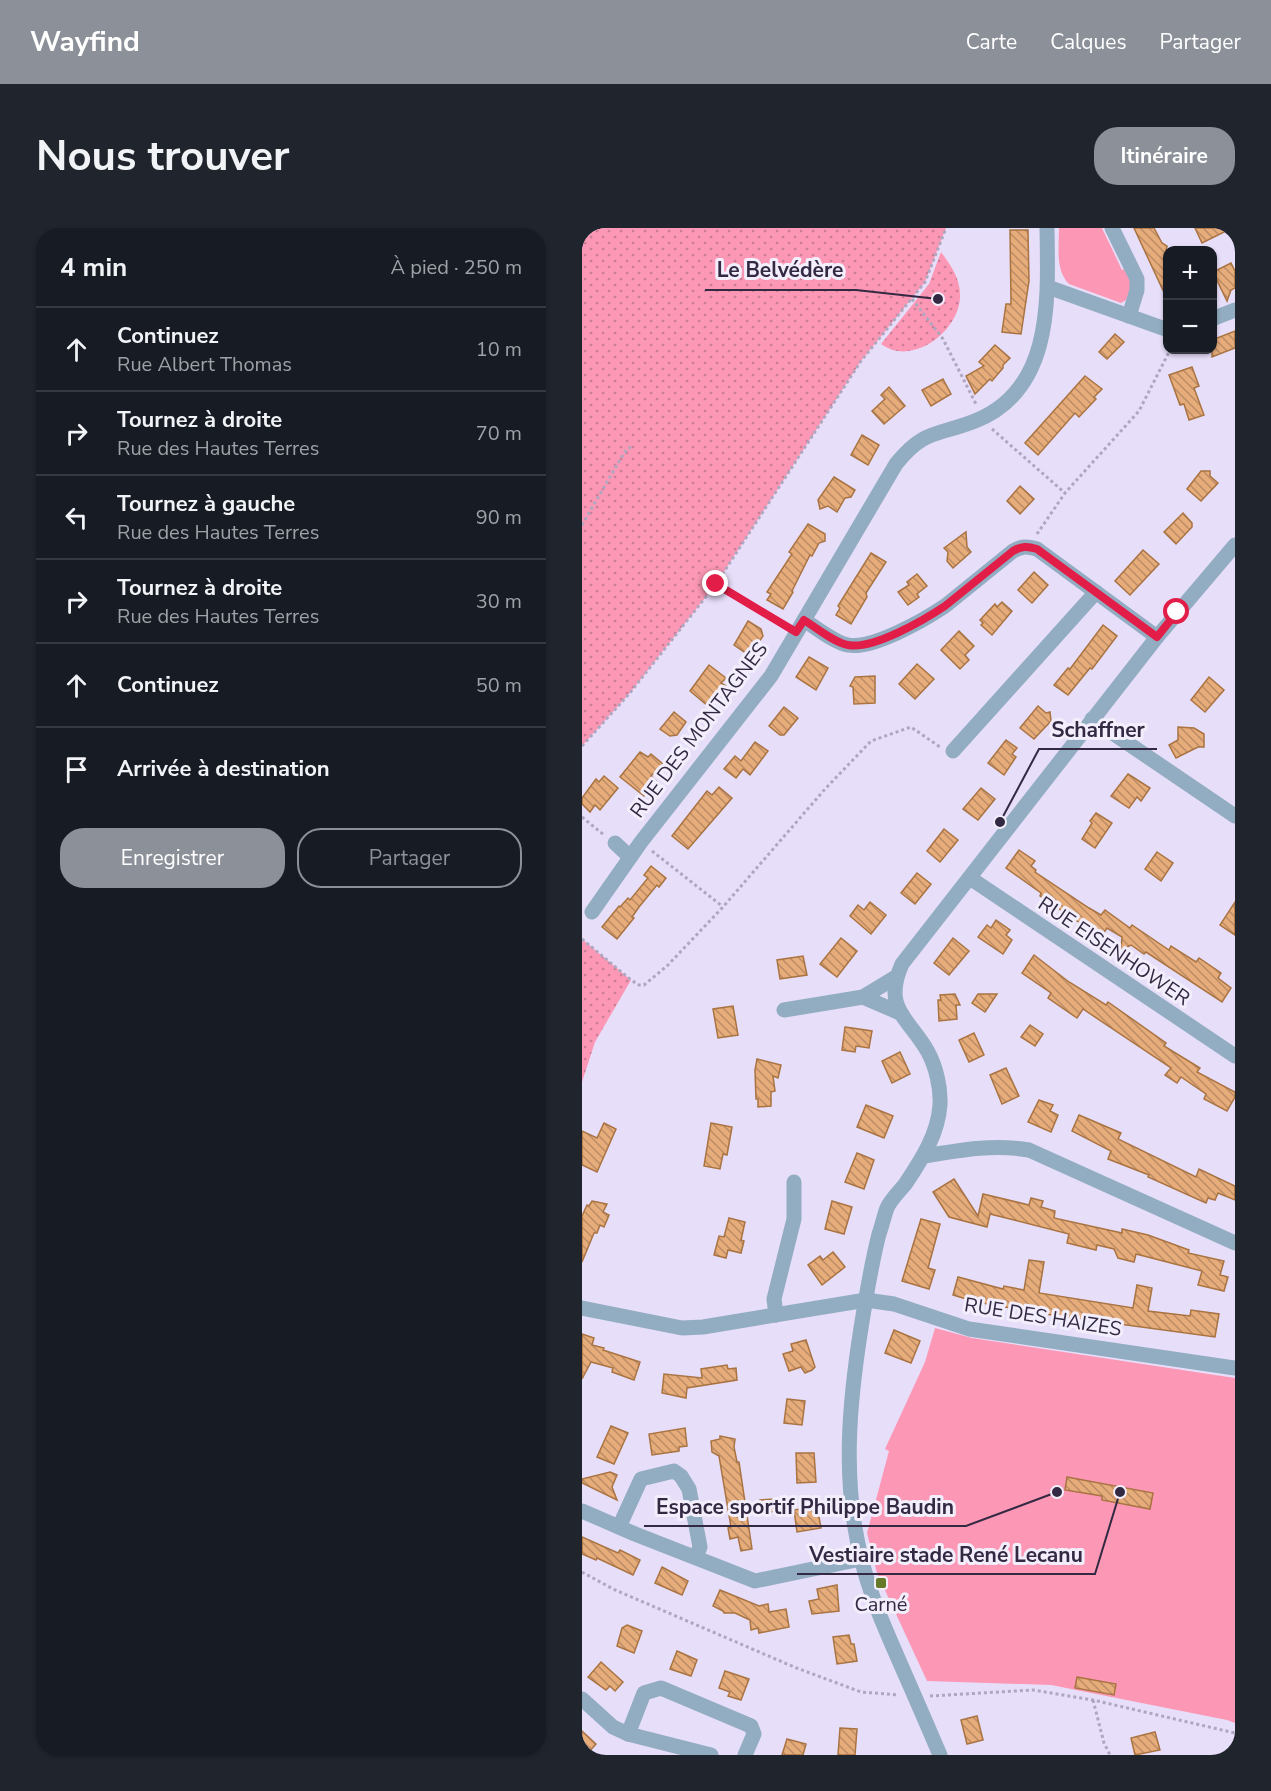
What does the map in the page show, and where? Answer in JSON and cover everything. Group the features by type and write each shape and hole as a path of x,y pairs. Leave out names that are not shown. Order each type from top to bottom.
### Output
{"street":[{"name":"RUE DES MONTAGNES","path":"592,912 641,842 771,676 905,452 925,437 983,417 1018,390 1033,365 1042,338 1048,287 1047,228"},
{"path":"1112,228 1137,279 1137,290 1129,316"},
{"path":"1048,287 1163,329"},
{"path":"1217,318 1235,310"},
{"path":"940,1755 884,1626 861,1559 853,1514 849,1470 849,1421 856,1364 879,1235 888,1207 924,1156 937,1120 940,1104 939,1083 928,1052 900,1013 895,998 896,977 902,964 1092,719 1157,637 1235,545"},
{"path":"800,626 845,645 856,646 870,643 939,610 1013,551 1028,546 1037,549 1157,637"},
{"path":"953,751 1096,592"},
{"path":"1092,719 1139,753 1234,814"},
{"path":"615,843 630,857"},
{"name":"RUE EISENHOWER","path":"970,879 1235,1056"},
{"path":"784,1010 863,997 896,977"},
{"path":"863,997 900,1013"},
{"path":"924,1156 990,1146 1029,1150 1235,1243"},
{"path":"776,1315 774,1299 794,1219 794,1182"},
{"name":"RUE DES HAIZES","path":"582,1308 682,1328 721,1326 866,1300 894,1304 969,1329 1235,1368"},
{"path":"619,1527 641,1479 675,1471 689,1489 700,1547 696,1557"},
{"path":"582,1511 755,1581 861,1559"},
{"path":"628,1734 644,1693 661,1688 751,1726 754,1734 745,1755"},
{"path":"582,1699 613,1727 628,1734 711,1755"}],"path":[{"path":"582,746 629,694 716,584 861,361 925,282 946,228"},
{"path":"912,298 943,339 983,417 992,429 1065,493"},
{"path":"1028,546 1065,493 1139,411 1168,354"},
{"path":"582,525 621,458 627,449 633,446"},
{"path":"716,584 800,626"},
{"path":"582,939 631,980 644,986 667,966 723,907 825,789 871,741 911,727 939,747 953,751"},
{"path":"582,817 602,833"},
{"path":"641,842 723,907"},
{"path":"1093,1700 1104,1743 1110,1755"}],"shaded area":[{"path":"582,228 946,228 925,282 861,361 716,584 629,694 582,746"},
{"path":"1059,228 1102,228 1122,270 1127,268 1133,283 1126,300 1121,303 1069,284 1060,265"},
{"path":"941,252 954,272 960,288 958,307 953,320 944,332 921,348 907,351 894,350 881,344 929,284"},
{"path":"582,939 631,980 595,1042 582,1082"},
{"path":"935,1328 972,1338 1235,1378 1235,1723 1051,1685 927,1681 877,1573 867,1533 889,1451 885,1449 925,1362"}],"building":[{"path":"1134,228 1154,228 1162,243 1167,246 1163,246 1163,290"},
{"path":"1195,228 1232,228 1202,243"},
{"path":"1010,230 1028,230 1029,281 1021,334 1002,332 1006,304 1011,304"},
{"path":"1231,263 1235,271 1235,288 1231,290 1227,301 1217,280 1217,270"},
{"path":"1235,331 1235,348 1212,357 1212,354 1217,354 1217,338"},
{"path":"1115,334 1124,342 1107,359 1099,352"},
{"path":"995,345 1010,358 992,381 990,379 975,394 966,376 984,366 979,362"},
{"path":"1192,367 1199,386 1194,388 1204,415 1189,420 1184,404 1180,405 1169,375"},
{"path":"1085,376 1102,389 1079,417 1075,413 1038,455 1025,443"},
{"path":"943,379 951,394 931,406 922,390"},
{"path":"889,387 905,406 884,424 872,411 885,399 881,395"},
{"path":"862,435 879,445 868,465 851,455"},
{"path":"1201,471 1210,471 1210,476 1218,483 1201,501 1187,489"},
{"path":"834,477 855,490 851,497 845,498 837,512 828,506 820,509 818,500"},
{"path":"1020,486 1034,499 1020,514 1007,501"},
{"path":"1183,513 1192,523 1192,527 1176,544 1164,532"},
{"path":"808,524 825,534 825,541 819,543 812,556 810,555 783,609 767,600 771,594 767,592 792,554 789,552"},
{"path":"966,532 967,547 971,552 953,568 947,561 948,552 944,548"},
{"path":"1143,550 1159,564 1130,595 1115,581"},
{"path":"871,553 886,562 866,593 867,597 851,624 836,615 840,608 838,606"},
{"path":"1034,572 1048,585 1032,603 1018,590"},
{"path":"917,574 927,586 917,594 919,597 908,605 898,592 909,585 907,582"},
{"path":"1002,602 1012,611 992,635 981,625 983,623 980,620 995,604 997,607"},
{"path":"748,621 761,629 763,636 750,656 734,645"},
{"path":"1103,625 1117,636 1092,669 1090,668 1068,695 1054,685 1068,668 1070,669"},
{"path":"959,631 974,646 965,655 969,660 960,669 941,650"},
{"path":"809,657 828,668 816,690 796,677"},
{"path":"917,664 934,679 915,699 899,684"},
{"path":"709,665 726,678 721,683 726,686 709,707 690,691"},
{"path":"875,676 875,703 854,704 853,687 850,686 855,677"},
{"path":"1209,677 1224,690 1205,712 1191,700"},
{"path":"1038,706 1046,713 1050,712 1051,721 1034,739 1020,728"},
{"path":"784,707 798,718 784,735 780,735 769,726"},
{"path":"674,712 686,722 677,735 670,736 660,729"},
{"path":"1178,727 1194,728 1204,734 1204,747 1198,747 1176,758 1169,745 1178,740"},
{"path":"1006,740 1017,748 1012,754 1016,757 1004,775 988,763"},
{"path":"755,742 768,751 750,775 743,769 736,778 724,769 735,756 741,761"},
{"path":"640,752 648,757 651,754 663,764 651,776 656,781 644,796 620,777"},
{"path":"1128,774 1150,788 1141,801 1137,797 1129,808 1111,796"},
{"path":"604,776 618,788 600,810 595,805 590,812 582,804 582,798 596,779 599,782"},
{"path":"719,787 732,798 688,849 672,836 707,791 712,795"},
{"path":"981,788 995,799 978,820 963,809"},
{"path":"1096,813 1112,823 1095,848 1082,839"},
{"path":"944,829 958,840 940,862 927,851"},
{"path":"1019,850 1035,861 1031,866 1036,870 1035,872 1089,908 1101,915 1105,910 1130,928 1132,925 1169,950 1171,946 1196,962 1199,958 1221,973 1218,978 1231,988 1222,1002 1146,952 1144,954 1131,945 1121,950 1122,937 1107,928 1101,937 1040,896 1041,893 1006,868"},
{"path":"1157,852 1173,863 1161,881 1145,869"},
{"path":"651,866 666,878 659,887 657,885 639,907 632,917 634,918 617,939 602,927 619,906 628,898 630,900 648,878 644,875"},
{"path":"917,873 931,884 915,904 901,893"},
{"path":"870,902 886,915 871,934 850,916 858,905 864,910"},
{"path":"1235,902 1235,935 1220,925"},
{"path":"996,920 1010,930 1006,935 1012,940 1003,954 978,937 987,925 991,928"},
{"path":"841,938 857,951 837,977 820,964"},
{"path":"953,938 969,951 949,975 934,963"},
{"path":"1034,955 1069,982 1106,1005 1108,1002 1166,1043 1164,1046 1200,1068 1197,1072 1235,1092 1235,1097 1227,1111 1204,1099 1206,1094 1181,1077 1177,1083 1165,1075 1171,1068 1083,1009 1077,1018 1048,998 1051,993 1022,973"},
{"path":"803,956 807,975 780,979 777,960"},
{"path":"955,994 960,1005 956,1005 957,1019 939,1021 938,1000 941,1000 940,995"},
{"path":"978,994 997,994 985,1012 972,1003"},
{"path":"733,1006 738,1035 718,1038 713,1009"},
{"path":"1030,1025 1043,1034 1035,1046 1021,1037"},
{"path":"845,1027 872,1031 869,1048 856,1046 855,1052 842,1050"},
{"path":"974,1033 984,1055 969,1062 959,1040"},
{"path":"900,1052 910,1074 892,1083 882,1061"},
{"path":"757,1059 781,1065 778,1078 773,1076 775,1091 771,1092 771,1106 758,1107 755,1070"},
{"path":"1006,1068 1019,1096 1002,1104 990,1075"},
{"path":"1039,1100 1053,1105 1050,1111 1058,1115 1051,1132 1028,1122"},
{"path":"866,1105 893,1116 884,1138 857,1127"},
{"path":"1079,1115 1121,1133 1118,1139 1196,1177 1199,1169 1235,1186 1235,1200 1218,1193 1215,1200 1208,1198 1206,1203 1148,1177 1149,1175 1108,1159 1111,1151 1072,1131"},
{"path":"604,1123 616,1129 597,1172 582,1165 582,1131 597,1138"},
{"path":"711,1123 732,1127 727,1155 723,1154 720,1169 704,1166"},
{"path":"857,1153 874,1160 864,1189 845,1182"},
{"path":"954,1179 978,1216 983,1194 1029,1205 1031,1198 1043,1201 1041,1207 1055,1211 1054,1218 1122,1233 1122,1229 1148,1235 1189,1250 1188,1253 1224,1261 1220,1275 1228,1277 1224,1291 1198,1285 1202,1271 1136,1254 1134,1262 1118,1258 1114,1249 1097,1245 1096,1250 1067,1243 1069,1234 990,1214 987,1227 949,1217 933,1192"},
{"path":"592,1201 607,1204 603,1212 609,1215 604,1227 600,1225 597,1233 594,1233 582,1262 582,1216 587,1205 589,1206"},
{"path":"832,1201 852,1207 844,1234 825,1229"},
{"path":"729,1218 745,1222 741,1240 744,1241 741,1253 728,1250 726,1258 714,1255 719,1236 724,1237"},
{"path":"921,1219 940,1224 928,1268 935,1270 929,1289 902,1281"},
{"path":"833,1252 845,1267 822,1285 808,1265 820,1256 823,1260"},
{"path":"1029,1260 1044,1262 1039,1293 1133,1308 1137,1285 1152,1288 1148,1311 1190,1316 1191,1310 1219,1314 1215,1337 1045,1314 976,1302 953,1295 958,1277 1003,1289 1004,1286 1024,1290"},
{"path":"894,1330 920,1341 911,1363 885,1353"},
{"path":"582,1334 594,1338 592,1345 640,1362 634,1380 612,1372 613,1368 591,1362 582,1379"},
{"path":"806,1340 815,1367 805,1373 801,1367 789,1371 783,1354 793,1351 791,1344"},
{"path":"727,1365 728,1369 736,1368 737,1380 687,1388 686,1398 662,1393 664,1374 702,1378 701,1369"},
{"path":"787,1399 805,1401 802,1425 784,1423"},
{"path":"611,1426 628,1433 614,1464 597,1457"},
{"path":"685,1428 687,1446 679,1447 679,1451 652,1455 649,1434"},
{"path":"720,1436 735,1439 734,1447 737,1462 739,1462 752,1549 741,1551 738,1537 730,1539 728,1528 731,1527 719,1456 712,1452 711,1441 720,1439"},
{"path":"796,1453 814,1453 816,1482 797,1483"},
{"path":"610,1472 617,1475 612,1487 617,1500 582,1483 582,1479"},
{"path":"1067,1477 1153,1493 1150,1509 1102,1500 1102,1496 1065,1490"},
{"path":"775,1499 776,1511 760,1514 760,1500"},
{"path":"817,1506 821,1528 797,1532 794,1510"},
{"path":"582,1537 618,1553 620,1550 640,1560 633,1575 597,1558 596,1560 582,1554"},
{"path":"662,1567 688,1581 682,1595 655,1583"},
{"path":"837,1585 839,1611 812,1614 809,1601 819,1599 817,1589"},
{"path":"720,1590 759,1606 768,1604 769,1612 786,1609 789,1627 759,1633 758,1628 751,1630 750,1620 735,1613 724,1613 713,1606"},
{"path":"627,1625 642,1631 634,1653 617,1646 622,1628"},
{"path":"849,1635 851,1644 854,1644 857,1661 837,1664 833,1637"},
{"path":"677,1651 697,1660 691,1676 670,1669"},
{"path":"601,1662 623,1682 615,1691 610,1686 606,1690 588,1677"},
{"path":"725,1671 749,1679 741,1700 728,1696 730,1692 719,1688"},
{"path":"1077,1677 1116,1684 1114,1695 1075,1688"},
{"path":"977,1716 983,1740 967,1744 961,1720"},
{"path":"840,1728 857,1729 855,1755 838,1755"},
{"path":"582,1731 596,1744 586,1755 582,1755"},
{"path":"1155,1732 1160,1750 1135,1755 1131,1738"},
{"path":"787,1739 806,1744 803,1755 782,1755"}],"place":[{"name":"Le Belvédère","path":"938,299"},
{"name":"Schaffner","path":"1000,822"},
{"name":"Espace sportif Philippe Baudin","path":"1057,1492"},
{"name":"Vestiaire stade René Lecanu","path":"1120,1492"},
{"name":"Carné","path":"881,1583"}],"route":[{"path":"716,584 796,632 804,620 845,645 856,646 886,637 933,614 1013,551 1028,546 1037,549 1157,637 1177,612"}]}
